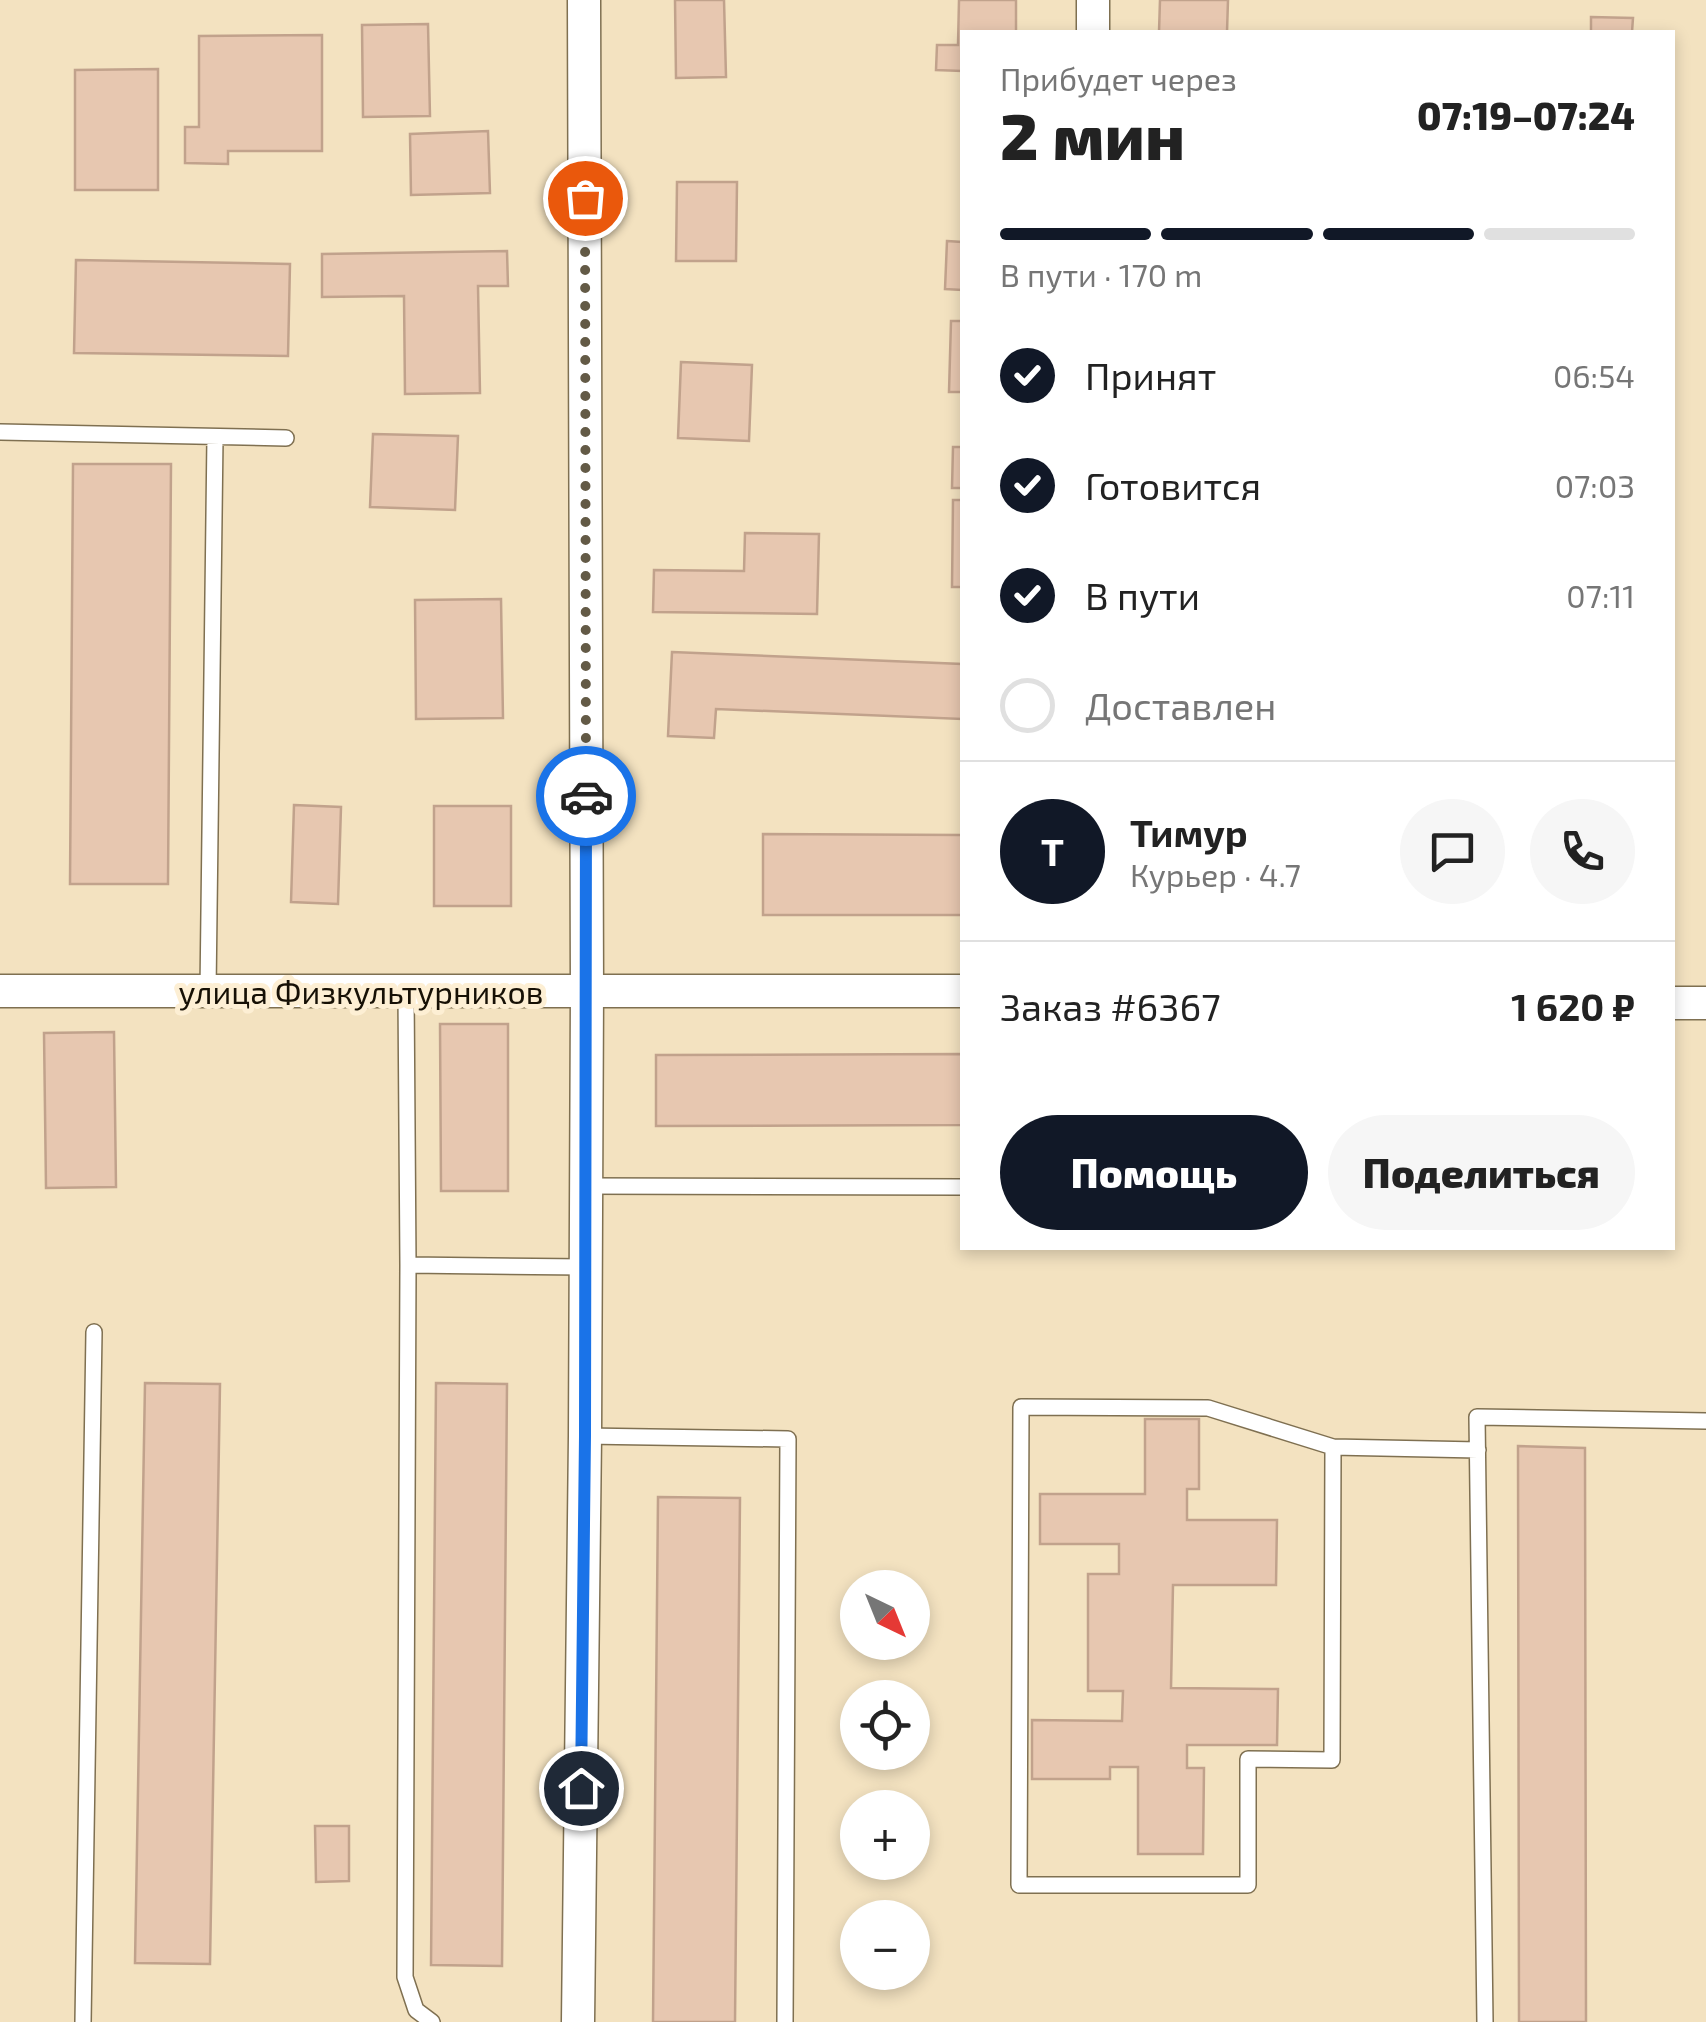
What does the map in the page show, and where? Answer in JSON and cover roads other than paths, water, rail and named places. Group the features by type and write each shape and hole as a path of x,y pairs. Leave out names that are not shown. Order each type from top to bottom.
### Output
{"street":[{"path":"578,2022 587,992 584,0"},
{"path":"1092,30 1093,0"},
{"name":"улица Физкультурников","path":"0,991 960,991"},
{"path":"1675,1002 1706,1003"}],"lane":[{"path":"0,432 286,438"},
{"path":"208,991 215,437"},
{"path":"406,991 405,1978 416,2010 432,2022"},
{"path":"586,1186 960,1186"},
{"path":"408,1265 585,1267"},
{"path":"82,2022 94,1332"},
{"path":"1333,1447 1332,1760 1248,1760 1248,1885 1019,1885 1021,1407 1208,1408 1333,1447 1478,1450"},
{"path":"1486,2022 1478,1418 1706,1421"},
{"path":"585,1436 788,1439 786,2022"}]}
